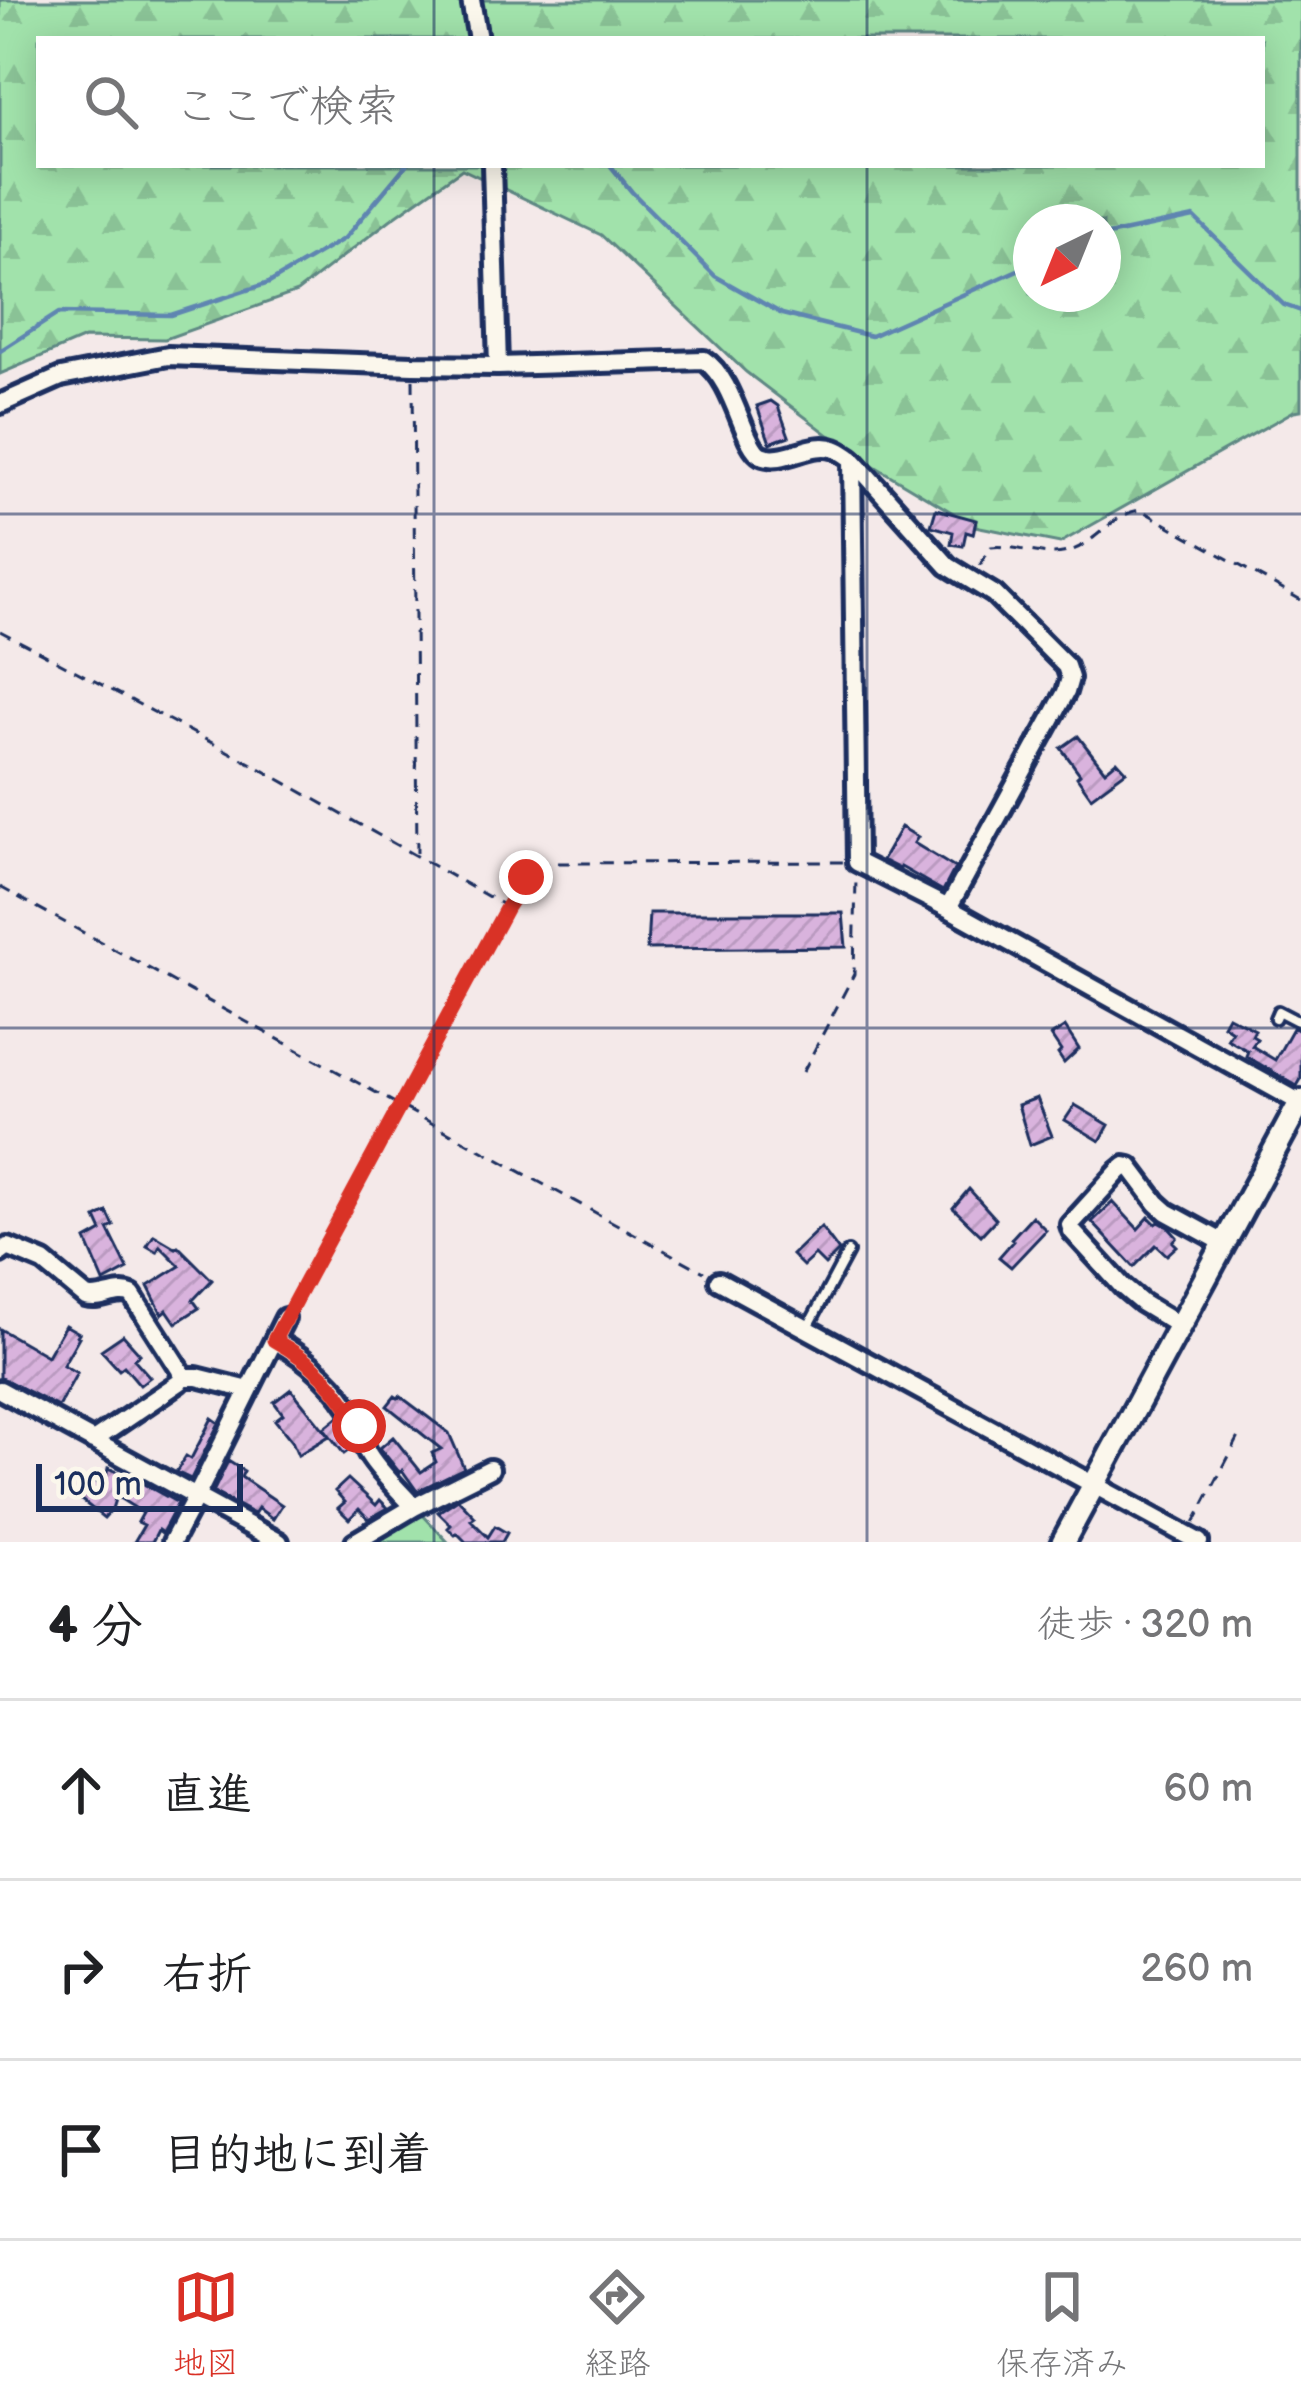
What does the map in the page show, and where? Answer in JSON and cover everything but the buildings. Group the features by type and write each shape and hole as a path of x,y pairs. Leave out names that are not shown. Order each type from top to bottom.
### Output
{"street":[{"path":"471,0 477,36"},
{"path":"492,168 498,366"},
{"path":"0,404 61,376 168,356 498,366 704,359 722,376 750,444 760,454 774,457 833,447 852,458 948,566 994,594 1066,666 1070,678 1066,692 948,908"},
{"path":"852,458 856,862 1301,1102 1063,1542"},
{"path":"1180,1326 1123,1287 1070,1225 1125,1166 1167,1212 1224,1243"},
{"path":"0,1253 8,1247 44,1262 94,1300 116,1292 132,1295 182,1377"},
{"path":"719,1281 1194,1539"},
{"path":"172,1542 285,1318"},
{"path":"274,1340 318,1369 350,1408 370,1457 414,1507"},
{"path":"182,1377 249,1390"},
{"path":"93,1441 182,1377"},
{"path":"0,1390 279,1542"},
{"path":"355,1542 490,1469"}],"lane":[{"path":"1274,1018 1279,1010 1301,1023"},
{"path":"807,1328 848,1252"}],"path":[{"path":"413,365 417,857"},
{"path":"970,582 991,547 1067,552 1130,511 1141,510 1301,600"},
{"path":"0,631 252,764 507,907"},
{"path":"285,1318 507,907 526,877 542,864 856,862 854,974 803,1072"},
{"path":"0,887 719,1281"},
{"path":"1194,1539 1240,1435"}],"green space":[{"path":"0,0 1301,0 1301,410 1060,543 975,526 851,452 746,372 601,235 462,169 297,292 165,339 84,338 0,374"},
{"path":"421,1513 448,1542 370,1542"}],"waterway":[{"path":"0,351 59,313 171,315 269,283 345,238 403,168"},
{"path":"612,168 715,276 782,314 871,336 1013,272"},
{"path":"1121,232 1194,217 1284,305 1301,311"}],"route":[{"path":"359,1426 318,1369 274,1340 526,877"}]}
